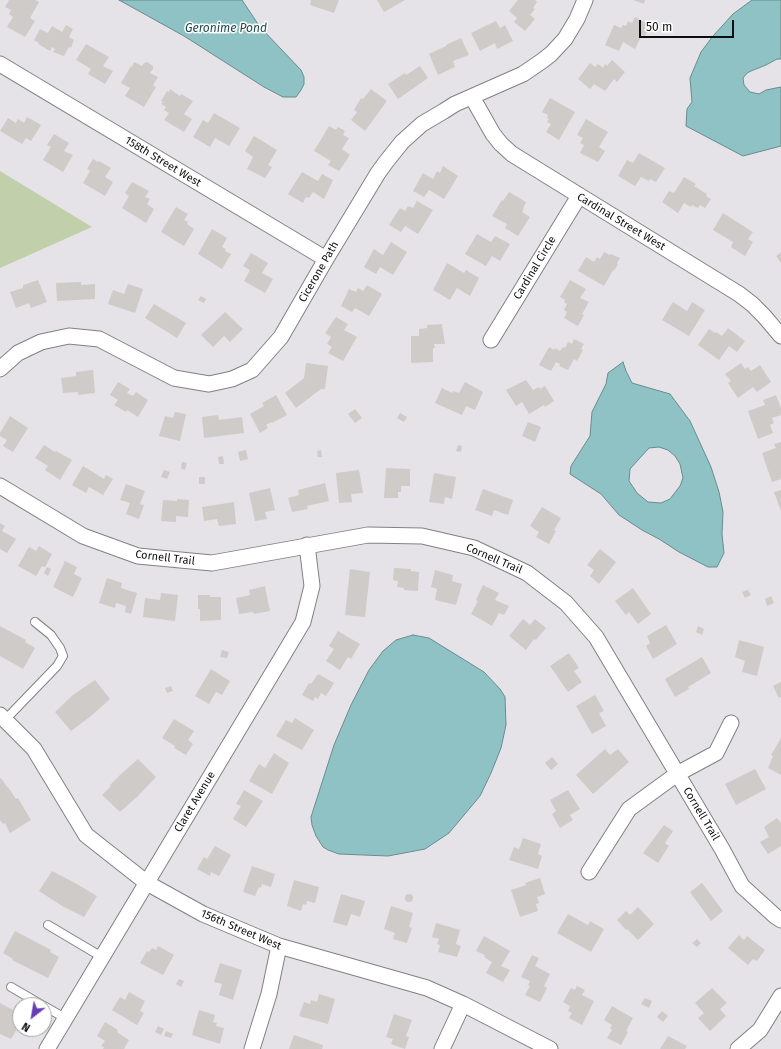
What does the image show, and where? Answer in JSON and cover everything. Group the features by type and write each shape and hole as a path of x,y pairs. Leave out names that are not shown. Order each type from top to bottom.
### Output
{"street":[{"name":"Cicerone Path","path":"0,369 18,353 41,342 69,336 100,339 174,378 209,384 232,379 252,370 281,337 378,173 402,142 422,124 455,104 523,74 533,68 551,54 565,38 581,11 585,0"},
{"name":"158th Street West","path":"0,64 326,259"},
{"name":"Cardinal Street West","path":"472,97 493,134 501,144 519,158 739,294 752,304 781,336"},
{"name":"Cardinal Circle","path":"491,340 579,196"},
{"name":"Cornell Trail","path":"0,486 83,536 138,556 212,563 368,535 422,536 474,548 527,573 566,603 596,637 676,774 722,849 742,886 781,920"},
{"name":"Claret Avenue","path":"47,1049 304,622 312,586 307,545"},
{"name":"156th Street West","path":"2,717 34,749 86,835 147,883 203,914 279,946 427,988 463,1004 550,1049"},
{"path":"589,872 629,809 676,774 716,753 731,724"},
{"path":"252,1049 269,994 279,946"},
{"path":"738,1049 760,1030 781,996"},
{"path":"442,1049 463,1004"}],"lane":[{"path":"2,717 57,666 63,656 60,648 51,635 35,622"},
{"path":"48,925 102,957"},
{"path":"11,987 28,997"},
{"path":"52,1011 65,1018"}],"green space":[{"path":"0,171 92,227 0,268"}],"water":[{"name":"Geronime Pond","path":"119,0 242,0 260,27 301,70 304,77 304,84 296,97 283,97 264,87 184,36"},
{"path":"752,0 781,0 781,59 777,59 747,73 743,78 744,85 750,92 759,94 766,90 781,87 781,146 743,156 686,126 687,109 692,102 690,78 701,52 733,14"},
{"path":"623,362 632,383 670,394 690,421 711,467 719,492 723,512 722,534 724,553 717,567 708,567 642,530 619,515 601,494 570,474 571,466 590,436 592,412 606,384 608,373","holes":["659,447 668,450 675,456 680,464 683,478 680,486 670,499 661,503 648,502 637,493 629,481 630,469 649,448"]},
{"path":"413,635 429,638 484,672 500,689 505,697 506,725 501,748 480,796 449,833 425,849 388,856 339,854 328,850 323,847 316,836 311,817 334,745 351,705 369,670 383,651 396,640"}],"building":[{"path":"9,0 35,0 39,2 30,18 35,21 25,37 7,27 13,17 9,14 11,10 5,7"},
{"path":"311,0 339,0 334,13 310,5"},
{"path":"377,0 405,0 384,12"},
{"path":"518,0 535,0 537,2 533,8 535,9 530,15 535,19 525,31 514,22 517,18 509,11"},
{"path":"633,0 645,0 644,4"},
{"path":"635,17 650,25 645,36 642,35 635,49 623,42 619,51 605,45 614,25 621,28 623,25 626,26 628,21 632,23"},
{"path":"496,21 500,28 505,25 513,41 497,49 495,43 480,51 471,33"},
{"path":"66,25 73,29 69,37 74,40 71,48 69,47 64,56 53,52 55,49 52,47 50,51 34,40 40,29 48,33 52,26 62,32"},
{"path":"461,38 469,55 453,61 455,67 438,75 429,54"},
{"path":"86,44 109,57 103,66 113,71 105,84 88,74 91,69 76,60"},
{"path":"612,60 625,72 617,82 614,79 605,91 594,84 590,89 578,79 590,63 595,67 598,64 603,68 605,64 607,66"},
{"path":"134,62 142,66 147,62 153,66 150,73 158,77 153,85 156,87 144,107 125,96 130,88 121,83"},
{"path":"420,66 428,78 398,99 388,84 405,73 406,75"},
{"path":"170,89 180,96 181,94 193,101 184,114 192,119 184,132 164,120 169,113 164,110 166,107 161,104 163,102 161,101"},
{"path":"371,89 387,101 365,131 351,120 357,112 354,110 361,98 363,99"},
{"path":"550,98 575,112 559,140 546,132 551,124 547,122 549,119 547,118 548,115 542,112"},
{"path":"214,113 240,128 229,146 215,138 210,147 193,137 203,120 208,123"},
{"path":"27,117 41,125 31,141 26,138 22,144 0,131 8,118 16,123 18,119 24,123"},
{"path":"586,119 608,132 599,147 605,151 598,162 580,153 584,145 580,143 583,138 577,135"},
{"path":"329,126 336,130 338,127 345,131 343,135 349,138 342,149 350,155 339,171 328,165 331,161 314,151"},
{"path":"54,134 69,143 64,151 73,155 63,172 43,160 51,147 47,145"},
{"path":"254,136 277,150 268,165 272,167 265,178 247,169 253,157 245,151"},
{"path":"639,153 665,168 656,182 650,179 649,181 641,177 635,186 618,176 627,160 633,163"},
{"path":"93,159 111,168 105,177 113,182 105,196 83,183 90,171 87,169"},
{"path":"443,166 458,176 444,199 429,190 424,197 413,191 423,173 433,179 437,171 440,173"},
{"path":"302,172 318,181 322,174 333,180 324,199 313,192 309,198 306,197 303,203 288,194"},
{"path":"684,177 696,184 694,186 707,194 706,196 711,199 705,208 700,205 698,208 692,205 691,207 684,203 678,213 662,202 669,191 674,193"},
{"path":"132,182 149,191 145,197 150,199 147,204 154,209 146,223 122,208 129,196 125,193"},
{"path":"509,192 526,202 522,212 530,217 518,236 505,228 507,224 492,216"},
{"path":"417,201 433,210 418,234 405,226 401,232 389,225 400,208 405,211 408,206 413,208"},
{"path":"176,207 188,214 184,220 194,229 184,246 161,232"},
{"path":"723,213 753,232 748,239 753,242 745,256 731,247 733,242 713,230"},
{"path":"212,229 227,238 222,247 226,249 225,251 231,254 222,269 198,254"},
{"path":"477,234 491,242 495,236 510,244 500,261 492,256 486,266 465,254"},
{"path":"391,242 407,252 393,275 380,267 376,274 364,267 374,249 383,255"},
{"path":"604,252 620,258 614,271 613,270 604,286 578,271 586,257 594,262 597,257 600,259"},
{"path":"781,252 781,263 776,256"},
{"path":"251,253 268,263 262,273 273,279 265,293 244,281 250,270 243,266"},
{"path":"447,263 464,273 466,270 479,278 470,296 457,288 450,300 433,290"},
{"path":"38,280 47,302 31,308 29,303 16,308 10,292 23,288 23,285"},
{"path":"570,280 586,289 580,298 589,302 582,314 584,315 578,326 564,318 567,312 564,310 567,304 564,302 565,300 560,297"},
{"path":"81,282 81,285 95,284 95,299 57,301 56,283"},
{"path":"128,284 143,289 135,313 108,304 113,290 124,294"},
{"path":"367,285 382,294 369,316 355,308 352,312 341,306 349,289 356,292 358,288 363,291"},
{"path":"201,296 206,299 204,303 198,300"},
{"path":"673,302 687,311 692,302 705,310 689,336 662,320"},
{"path":"154,304 186,323 177,338 145,318"},
{"path":"225,312 243,329 230,342 224,336 213,347 201,335"},
{"path":"336,317 348,324 344,330 357,337 343,361 328,353 332,347 327,344 331,337 325,333"},
{"path":"442,324 445,344 434,344 435,348 433,348 433,362 411,363 411,336 419,336 419,329 427,328 427,325"},
{"path":"728,328 745,341 737,352 729,346 719,360 698,345 709,329 722,336"},
{"path":"574,339 584,344 581,349 583,350 577,361 574,359 568,370 559,366 560,364 556,362 551,371 539,365 549,347 560,351 563,347 565,348 568,342 572,344"},
{"path":"306,363 328,366 325,389 321,389 296,408 285,393 304,378"},
{"path":"741,363 745,369 748,367 751,371 760,365 771,382 757,392 753,387 738,398 728,383 731,381 725,374"},
{"path":"93,370 95,393 78,395 78,392 63,393 61,378 76,376 76,372"},
{"path":"526,380 533,390 539,387 540,389 545,386 554,401 529,414 522,402 516,406 506,390"},
{"path":"118,382 130,389 127,393 133,396 136,392 148,400 138,417 127,410 126,412 114,405 118,400 110,395"},
{"path":"465,382 483,392 475,410 466,406 462,415 435,403 442,388 452,393 453,391 459,393"},
{"path":"276,395 287,415 266,425 268,428 260,433 250,414 264,406 262,403"},
{"path":"776,395 781,408 781,415 772,418 774,423 770,425 773,433 758,439 748,411 765,405 763,400"},
{"path":"355,409 362,418 355,423 348,414"},
{"path":"175,412 186,414 180,441 159,436 165,416 173,418"},
{"path":"400,413 407,417 404,422 397,418"},
{"path":"218,415 219,420 242,417 244,433 204,438 202,417"},
{"path":"10,416 28,428 13,452 3,446 7,440 0,436 0,433"},
{"path":"528,422 541,427 535,442 522,436"},
{"path":"781,442 781,479 772,482 762,453 776,448 774,444"},
{"path":"44,445 72,460 60,480 45,470 48,466 35,458"},
{"path":"458,445 462,446 461,452 456,451"},
{"path":"246,450 248,459 240,461 238,452"},
{"path":"321,450 322,457 318,457 317,451"},
{"path":"223,456 224,464 219,464 218,457"},
{"path":"182,462 187,463 185,470 181,469"},
{"path":"83,466 104,479 106,475 113,479 103,495 89,487 86,493 72,485"},
{"path":"386,468 410,469 410,486 401,486 401,492 398,492 398,498 384,498"},
{"path":"164,470 170,472 167,479 161,477"},
{"path":"359,470 363,493 351,494 352,502 339,503 336,473"},
{"path":"434,473 456,477 452,499 445,497 444,504 429,502"},
{"path":"199,477 205,477 205,484 199,484"},
{"path":"325,483 329,501 307,506 308,509 292,512 288,498 299,495 298,490"},
{"path":"126,484 145,491 140,504 144,505 139,519 126,514 130,503 120,500"},
{"path":"270,488 275,510 265,512 267,519 255,521 249,493"},
{"path":"483,489 513,500 508,515 494,510 492,516 475,510"},
{"path":"781,490 781,511 774,492"},
{"path":"177,499 189,500 188,517 176,516 176,522 161,521 163,500 177,501"},
{"path":"234,502 236,524 219,526 217,519 204,521 202,507"},
{"path":"542,507 561,518 554,530 556,531 549,544 536,537 539,532 530,526"},
{"path":"0,523 5,526 2,531 16,539 7,553 0,549"},
{"path":"39,546 52,554 45,567 42,566 36,576 18,566 29,547 36,551"},
{"path":"600,549 616,562 599,584 590,576 594,570 587,565"},
{"path":"65,561 77,567 74,574 82,578 73,597 53,587"},
{"path":"47,567 51,569 48,576 44,573"},
{"path":"394,568 411,569 411,571 419,572 418,591 404,590 404,588 397,587 398,581 393,580"},
{"path":"350,569 370,572 365,617 345,615"},
{"path":"435,570 453,575 452,581 462,584 456,605 435,600 437,589 431,587"},
{"path":"107,578 122,583 121,588 137,593 131,614 125,612 126,606 116,603 115,608 99,603"},
{"path":"483,585 499,593 495,600 509,606 504,615 499,613 492,626 471,614 478,601 476,600"},
{"path":"265,586 270,611 254,614 253,612 239,614 236,598 250,595 249,590"},
{"path":"633,588 651,614 638,624 629,612 626,615 615,601"},
{"path":"748,590 751,595 745,598 742,592"},
{"path":"161,593 178,595 175,621 143,617 145,598 160,600"},
{"path":"198,595 221,597 221,620 200,621"},
{"path":"771,596 774,603 767,606 765,599"},
{"path":"523,619 530,625 535,619 546,628 536,640 534,639 526,650 509,636"},
{"path":"666,625 677,644 653,659 646,646 650,643 647,636"},
{"path":"0,626 26,640 25,642 35,648 23,669 0,656"},
{"path":"698,626 704,629 702,635 696,632"},
{"path":"338,631 360,644 351,659 348,657 340,670 326,661 334,649 329,646"},
{"path":"739,640 764,647 757,676 742,672 745,661 735,657"},
{"path":"222,650 229,652 227,658 220,657"},
{"path":"569,653 579,668 574,671 582,682 568,692 550,666"},
{"path":"702,657 711,673 675,697 665,679"},
{"path":"211,669 230,681 222,695 216,692 209,704 195,696"},
{"path":"318,674 334,683 326,696 321,693 318,699 315,697 313,701 302,695 309,683 311,684"},
{"path":"95,680 110,699 71,731 55,712 74,694"},
{"path":"781,682 781,697 779,698 773,686"},
{"path":"171,686 173,691 167,693 165,688"},
{"path":"595,695 604,711 599,713 606,726 592,734 576,706"},
{"path":"295,718 314,730 302,750 276,736 286,720 292,723"},
{"path":"174,719 194,731 188,740 193,744 186,755 174,748 175,746 162,738"},
{"path":"781,738 781,775 768,768 773,756 771,755"},
{"path":"605,749 610,755 618,749 629,762 593,794 576,775"},
{"path":"274,753 289,763 272,794 249,781 259,764 265,768"},
{"path":"552,757 558,764 551,770 545,763"},
{"path":"138,759 156,777 120,812 102,795 120,775"},
{"path":"755,769 766,789 736,805 725,784"},
{"path":"1,778 16,799 18,798 31,820 10,833 5,823 3,824 0,820"},
{"path":"244,790 263,801 246,827 233,819 241,806 236,804"},
{"path":"568,790 580,809 570,815 573,820 560,828 552,814 556,811 550,800"},
{"path":"777,818 781,823 781,846 768,854 760,842 769,837 764,827"},
{"path":"664,825 673,831 665,843 669,846 658,863 643,853"},
{"path":"523,838 541,844 538,854 542,856 538,869 509,860 514,847 519,849"},
{"path":"215,846 231,855 219,876 211,872 210,876 197,869 204,857 207,859"},
{"path":"252,866 275,874 271,887 262,884 255,896 243,892"},
{"path":"52,871 97,896 84,917 62,906 39,891"},
{"path":"540,878 545,894 537,897 539,903 536,904 538,911 520,917 511,890"},
{"path":"294,880 319,887 315,903 307,901 306,905 303,904 301,911 287,906"},
{"path":"702,883 723,911 711,921 690,892"},
{"path":"341,894 365,901 360,917 351,914 347,926 333,922"},
{"path":"407,894 411,894 413,898 411,902 407,902 405,900 405,896"},
{"path":"391,906 413,913 409,927 412,928 407,943 393,939 395,933 384,929"},
{"path":"638,907 654,924 638,940 617,920 626,911 630,915"},
{"path":"568,914 588,925 590,921 604,929 591,952 557,933"},
{"path":"436,923 460,930 456,944 461,946 457,957 438,952 440,945 437,944 439,939 432,937"},
{"path":"15,931 51,950 50,952 59,957 48,978 12,960 13,959 3,953"},
{"path":"739,935 744,940 747,936 765,950 757,961 753,959 748,965 728,948"},
{"path":"484,936 510,951 501,966 510,970 503,982 486,973 492,962 484,957 485,955 476,951"},
{"path":"697,939 701,943 697,947 692,943"},
{"path":"158,946 174,955 163,975 140,963 147,951 149,952 152,948 156,950"},
{"path":"532,955 539,958 535,966 550,974 544,986 547,988 540,1002 525,995 530,986 528,985 530,981 521,977"},
{"path":"220,963 242,970 233,1000 219,995 222,984 214,982"},
{"path":"179,979 184,981 181,987 176,984"},
{"path":"577,986 585,990 582,995 594,1001 582,1025 569,1018 572,1013 568,1011 570,1006 563,1002 571,988 575,990"},
{"path":"712,988 727,1003 720,1009 726,1016 710,1031 698,1018 704,1013 695,1003"},
{"path":"129,992 145,1001 140,1011 144,1013 137,1025 112,1010 120,997 125,1000"},
{"path":"319,994 335,999 328,1024 299,1016 304,1002 310,1004 311,1000 317,1002"},
{"path":"645,998 652,1001 649,1008 641,1004"},
{"path":"0,1003 12,1009 12,1037 11,1039 0,1034"},
{"path":"612,1006 633,1018 621,1045 607,1038 612,1030 610,1028 612,1025 604,1020"},
{"path":"199,1010 215,1015 213,1022 217,1023 216,1026 224,1028 220,1044 192,1035"},
{"path":"662,1011 668,1016 663,1022 657,1017"},
{"path":"394,1014 412,1020 406,1036 409,1037 405,1049 391,1044 393,1039 386,1037"},
{"path":"105,1022 118,1030 117,1032 129,1040 124,1049 103,1049 104,1047 101,1046 105,1041 97,1036"},
{"path":"158,1026 164,1029 161,1035 155,1032"},
{"path":"166,1031 173,1034 171,1038 164,1036"},
{"path":"294,1035 323,1045 322,1049 289,1049"},
{"path":"668,1036 687,1046 685,1049 660,1049"}]}
